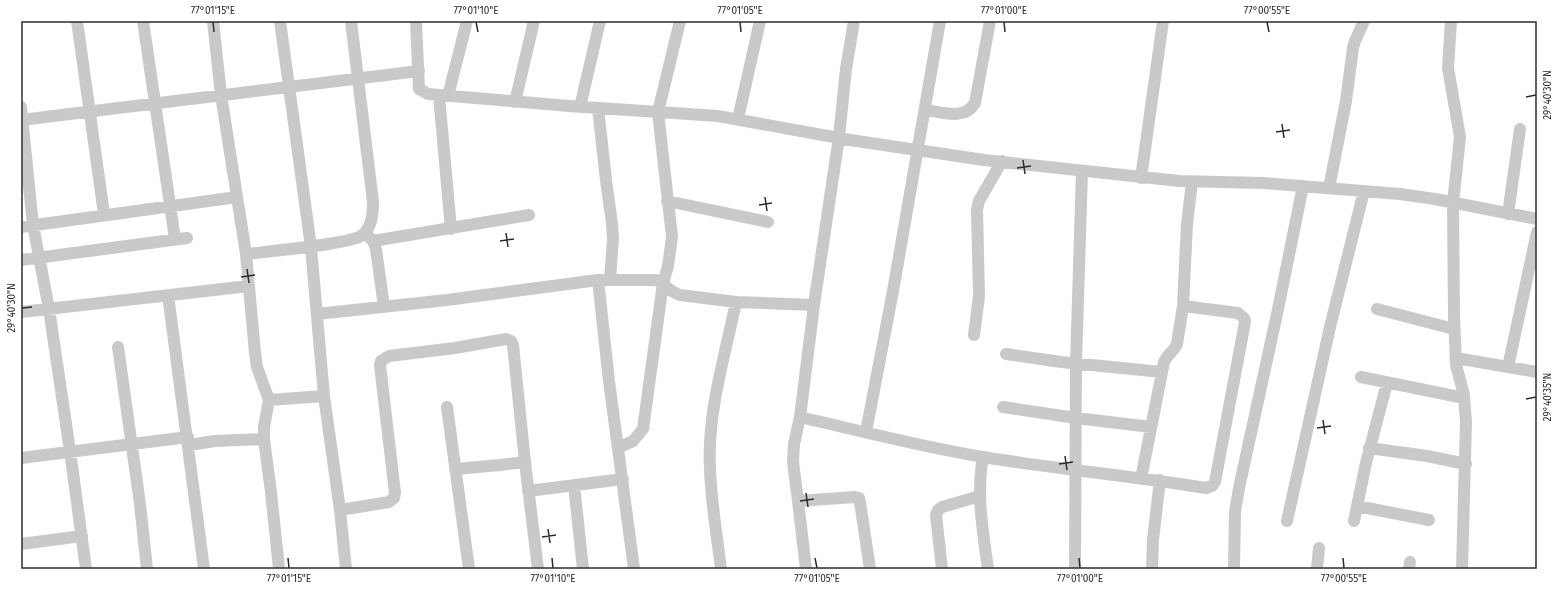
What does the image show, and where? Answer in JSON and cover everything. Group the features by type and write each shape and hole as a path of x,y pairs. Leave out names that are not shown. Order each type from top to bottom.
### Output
{"street":[{"path":"77,21 104,214"},
{"path":"21,260 181,238 170,206 143,21"},
{"path":"213,21 221,95 246,254 257,367 269,400 264,427 264,439 280,569"},
{"path":"280,21 311,247 324,396 340,510 346,569"},
{"path":"351,21 373,202 369,237 378,257 384,307"},
{"path":"416,21 419,89 428,94 738,119 918,150 1141,178 1192,182 1263,183 1400,194 1537,220"},
{"path":"451,228 444,96 467,21"},
{"path":"515,102 534,21"},
{"path":"580,107 600,21"},
{"path":"618,448 633,441 643,429 663,283 669,261 672,237 671,219 658,112 680,21"},
{"path":"738,119 760,21"},
{"path":"806,569 793,455 800,417 846,69 854,21"},
{"path":"866,432 918,150 940,21"},
{"path":"925,110 958,114 965,113 971,109 975,103 990,21"},
{"path":"1141,178 1163,21"},
{"path":"1329,188 1346,101 1353,48 1364,21"},
{"path":"1451,21 1448,68 1460,137 1453,203 1454,329 1456,358 1464,398 1466,422 1462,569"},
{"path":"22,120 419,71"},
{"path":"21,107 33,225 49,309 86,569"},
{"path":"598,108 613,239 604,280 608,381 623,479 634,569"},
{"path":"1508,214 1520,129"},
{"path":"974,335 979,296 977,210 979,201 1002,161"},
{"path":"1075,569 1076,363 1082,171"},
{"path":"1141,479 1162,372 1166,358 1175,349 1177,344 1183,306 1187,224 1192,182"},
{"path":"1234,569 1235,512 1239,488 1303,186"},
{"path":"1287,521 1330,327 1364,191"},
{"path":"21,227 104,214 237,197"},
{"path":"668,201 768,222"},
{"path":"246,254 311,247 355,238 451,228 529,215"},
{"path":"1508,367 1537,232"},
{"path":"317,314 604,280 656,280 663,283 673,293 680,295 736,302 814,305"},
{"path":"21,312 248,286"},
{"path":"168,294 204,569"},
{"path":"721,569 710,468 711,438 716,395 736,302"},
{"path":"800,417 983,457 1141,479 1160,480 1206,488 1212,486 1215,482 1245,328 1244,318 1238,313 1183,306"},
{"path":"1377,309 1454,329"},
{"path":"340,510 389,502 394,498 395,493 380,365 381,361 389,356 455,348 503,338 511,340 538,569"},
{"path":"118,347 140,504 146,569"},
{"path":"1006,354 1162,372"},
{"path":"1456,358 1537,372"},
{"path":"1362,377 1464,398"},
{"path":"1354,521 1369,448 1387,383"},
{"path":"269,400 324,396"},
{"path":"447,407 469,569"},
{"path":"1003,407 1151,427"},
{"path":"21,458 131,444 264,439"},
{"path":"1369,448 1426,456 1466,464"},
{"path":"983,457 980,496 988,569"},
{"path":"455,469 500,466 525,462"},
{"path":"528,491 623,479"},
{"path":"1152,569 1153,534 1160,480"},
{"path":"574,485 583,569"},
{"path":"942,569 936,515 938,510 942,507 980,496"},
{"path":"798,501 858,498 861,506 870,569"},
{"path":"1357,506 1429,520"},
{"path":"21,544 82,536"},
{"path":"1318,569 1319,548"}]}
